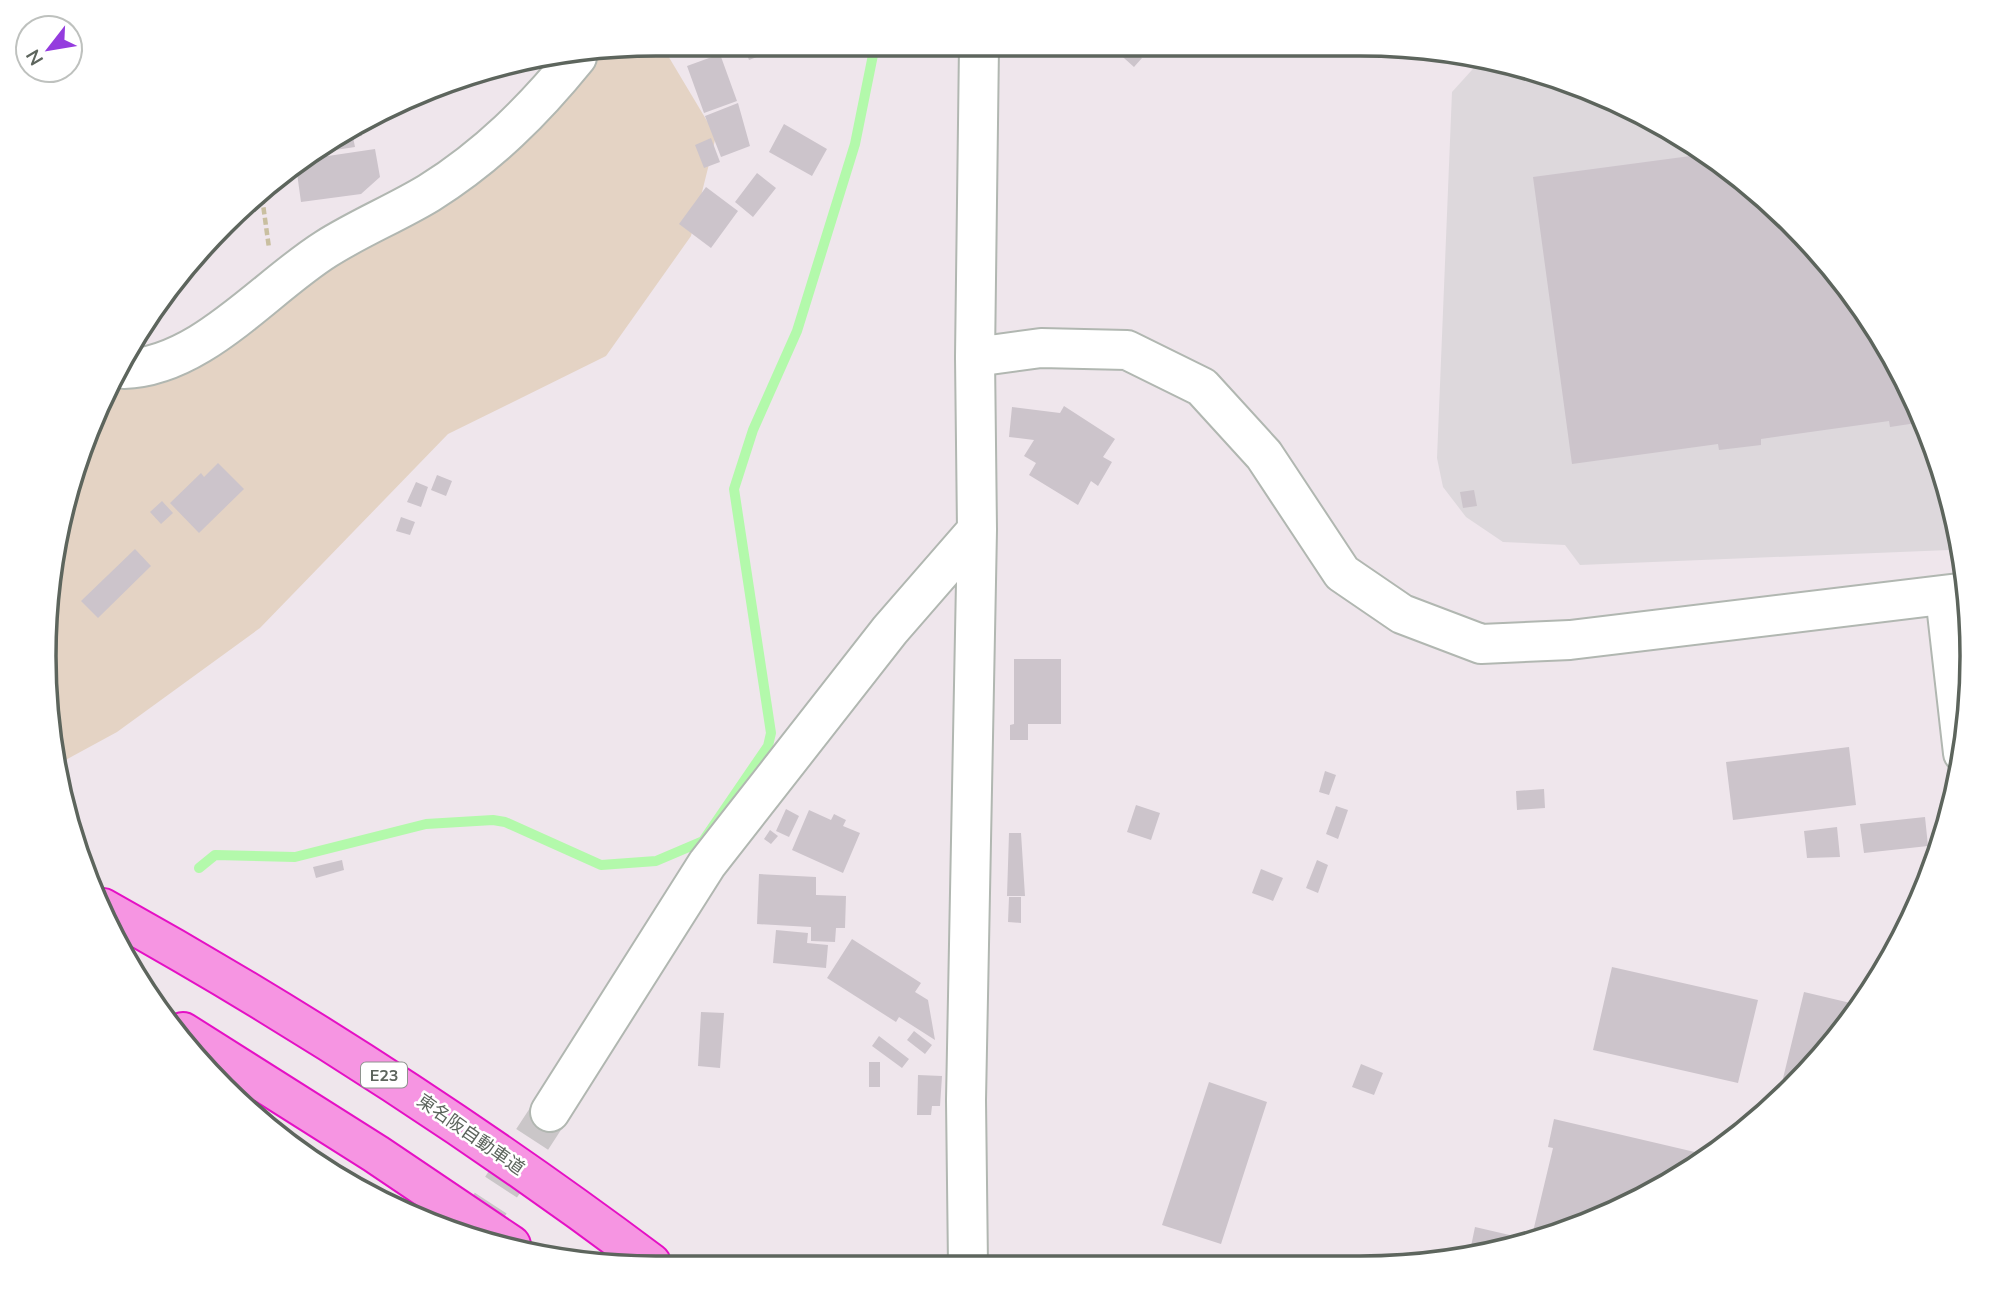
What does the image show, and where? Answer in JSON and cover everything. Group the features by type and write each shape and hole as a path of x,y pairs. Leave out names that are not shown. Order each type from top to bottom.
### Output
{"highway":[{"name":"東名阪自動車道","path":"115,915 203,964 408,1090 641,1256"},
{"path":"195,1040 376,1154 495,1234"}],"street":[{"path":"968,1256 966,1100 977,530 975,357 979,56"},
{"path":"129,369 143,369 181,356 326,249 430,192 485,152 536,108 573,62"},
{"path":"975,357 1041,348 1127,349 1202,387 1264,455 1342,573 1402,614 1482,644 1570,640 1956,593 1960,674"},
{"path":"550,1112 707,863 890,630 977,530"}],"path":[{"path":"263,203 275,287"}],"shaded area":[{"path":"668,56 716,136 691,236 606,356 448,434 260,628 117,732 66,760 57,695 57,617 61,578 76,501 102,426 119,389 154,381 572,62 617,57"},
{"path":"1474,67 1553,88 1590,102 1660,136 1725,180 1756,205 1811,260 1859,323 1880,356 1914,426 1928,463 1940,501 1950,551 1580,565 1565,545 1503,542 1466,517 1443,487 1437,458 1452,92"}],"building":[{"path":"721,56 737,101 704,113 687,66"},
{"path":"1122,56 1140,56 1142,58 1134,67"},
{"path":"738,103 750,146 721,157 705,116"},
{"path":"784,124 827,149 812,176 769,152"},
{"path":"353,138 355,147 334,150"},
{"path":"711,138 720,162 704,168 695,145"},
{"path":"375,149 380,177 361,194 301,202 297,175 324,157"},
{"path":"1693,157 1756,205 1811,260 1859,323 1880,356 1913,424 1890,427 1889,421 1761,439 1761,445 1719,450 1718,444 1572,464 1533,177"},
{"path":"757,173 776,188 753,217 735,202"},
{"path":"706,187 738,211 711,248 679,224"},
{"path":"1064,406 1115,439 1103,457 1112,462 1098,486 1091,481 1078,505 1029,475 1036,463 1024,456 1034,440 1009,437 1012,407 1060,413"},
{"path":"218,463 244,489 199,533 170,503 201,473 204,477"},
{"path":"437,475 452,481 446,496 431,490"},
{"path":"416,482 428,487 421,507 407,502"},
{"path":"1474,490 1477,506 1463,508 1460,492"},
{"path":"162,501 173,513 161,524 150,512"},
{"path":"401,517 415,522 410,535 396,531"},
{"path":"135,549 151,566 98,618 81,601"},
{"path":"1014,659 1061,659 1061,724 1028,724 1028,740 1010,740 1010,725 1014,724"},
{"path":"1849,747 1856,805 1733,820 1726,762"},
{"path":"1325,771 1336,775 1329,795 1319,792"},
{"path":"1544,789 1545,808 1517,810 1516,791"},
{"path":"1136,805 1160,813 1151,840 1127,832"},
{"path":"1336,806 1348,810 1338,839 1326,834"},
{"path":"786,809 799,816 789,837 776,831"},
{"path":"809,810 831,820 834,814 846,820 843,826 860,833 843,873 792,850"},
{"path":"1925,817 1928,846 1864,853 1860,824"},
{"path":"1837,827 1840,857 1807,858 1804,831"},
{"path":"770,830 778,836 771,844 764,839"},
{"path":"1009,833 1021,833 1025,896 1007,896"},
{"path":"342,860 344,870 316,878 313,867"},
{"path":"1317,860 1328,865 1318,893 1306,888"},
{"path":"1261,869 1283,878 1273,901 1252,893"},
{"path":"759,874 816,877 816,895 846,896 845,928 836,928 835,942 811,941 811,927 757,924"},
{"path":"1009,897 1021,897 1021,923 1008,922"},
{"path":"776,930 808,933 807,943 828,945 826,968 773,963"},
{"path":"852,939 921,983 915,992 928,1000 935,1040 899,1017 896,1022 827,978"},
{"path":"1612,967 1758,1000 1738,1083 1593,1050"},
{"path":"1804,992 1849,1003 1811,1052 1782,1082"},
{"path":"701,1012 724,1013 720,1068 698,1066"},
{"path":"914,1031 932,1045 925,1054 907,1040"},
{"path":"879,1036 909,1059 902,1068 872,1046"},
{"path":"869,1062 880,1062 880,1087 869,1087"},
{"path":"1361,1064 1383,1073 1374,1095 1352,1087"},
{"path":"918,1075 942,1076 940,1106 932,1106 931,1115 917,1115"},
{"path":"1209,1082 1267,1102 1221,1244 1162,1225"},
{"path":"1554,1119 1697,1152 1625,1194 1533,1230 1553,1148 1548,1147"},
{"path":"1475,1227 1514,1236 1471,1245"}],"waterway":[{"path":"199,868 215,855 295,857 426,824 493,820 505,822 601,865 656,861 703,841 768,746 771,733 734,489 753,430 797,331 855,144 873,56"}],"tunnel":[{"path":"475,1228 550,1112"}]}
